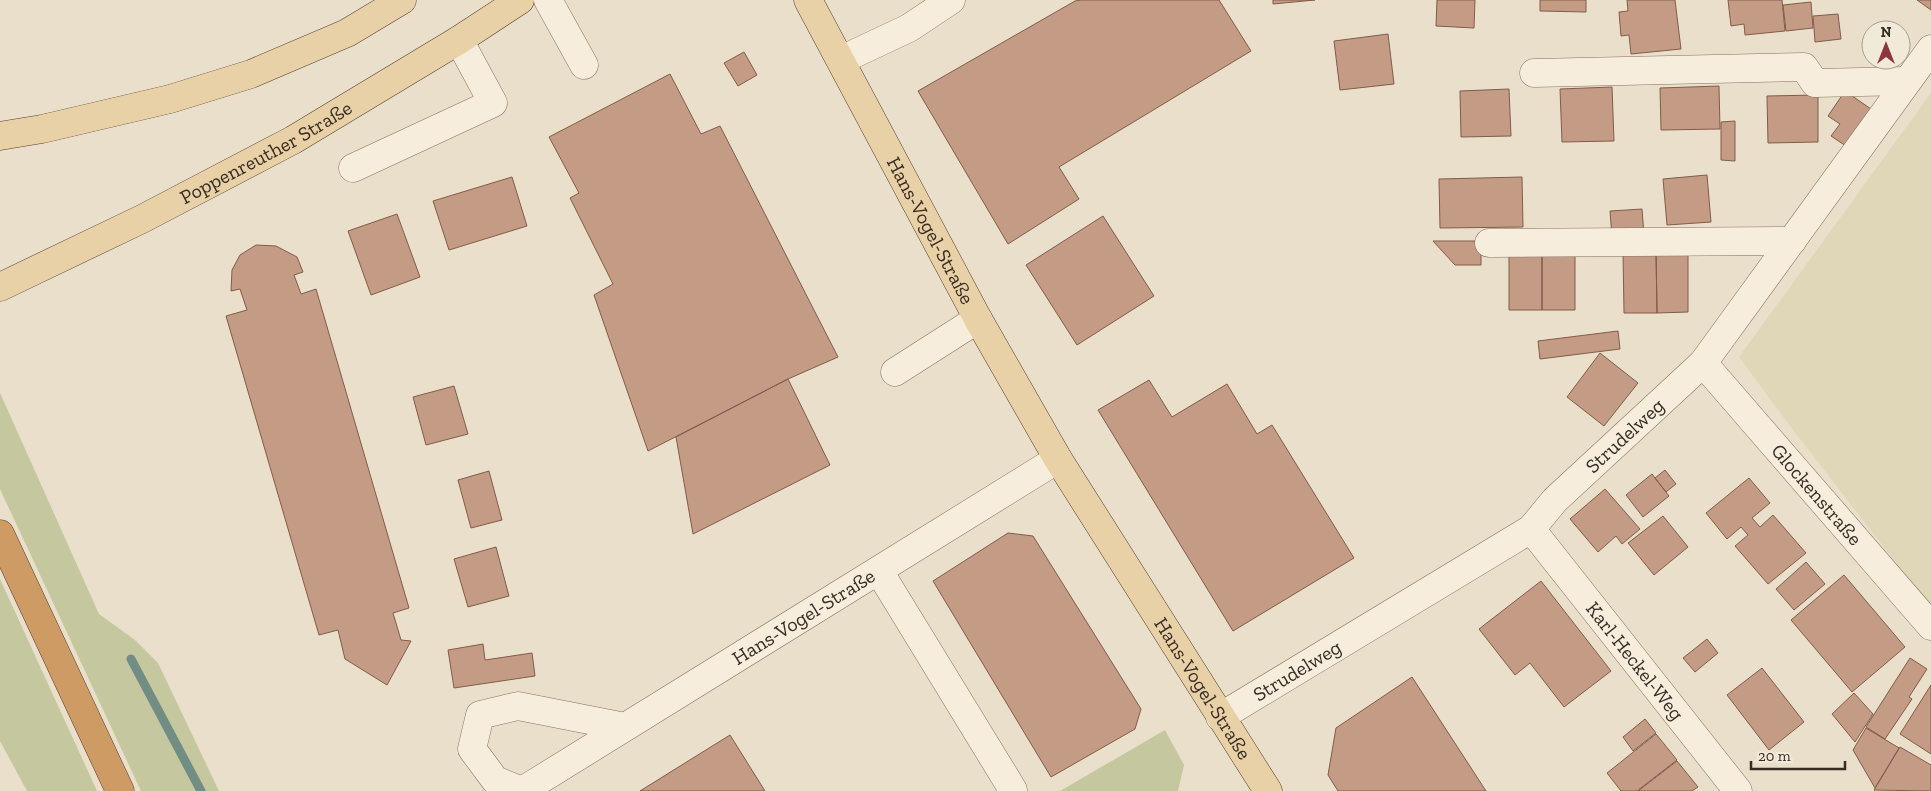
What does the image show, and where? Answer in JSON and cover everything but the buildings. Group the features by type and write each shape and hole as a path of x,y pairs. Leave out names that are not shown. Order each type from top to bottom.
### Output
{"highway":[{"path":"0,534 120,791"}],"main road":[{"path":"0,136 42,129 170,98 251,74 347,33 402,0"},
{"name":"Poppenreuther Straße","path":"0,287 142,219 293,140 520,0"},
{"name":"Hans-Vogel-Straße","path":"808,0 978,318 1058,459 1268,791"}],"street":[{"path":"548,0 584,65"},
{"path":"841,60 909,28 951,0"},
{"path":"353,168 493,103 458,40"},
{"name":"Strudelweg","path":"1220,717 1531,529 1555,500 1703,363 1931,49"},
{"path":"1534,74 1804,67 1815,83 1907,81"},
{"path":"1489,243 1792,241"},
{"path":"895,372 978,318"},
{"name":"Glockenstraße","path":"1703,363 1931,626"},
{"name":"Hans-Vogel-Straße","path":"625,727 518,706 480,715 472,749 494,780 522,791 1058,459"},
{"name":"Karl-Heckel-Weg","path":"1531,529 1738,791"},
{"path":"879,571 1013,790"}],"shaded area":[{"path":"1931,93 1931,608 1739,357"}],"green space":[{"path":"0,393 99,614 135,640 158,663 219,791 141,791 0,489"},
{"path":"0,579 97,791 27,791 0,741"},
{"path":"1165,730 1184,765 1178,791 1060,791"}],"waterway":[{"path":"131,659 201,791"}]}
